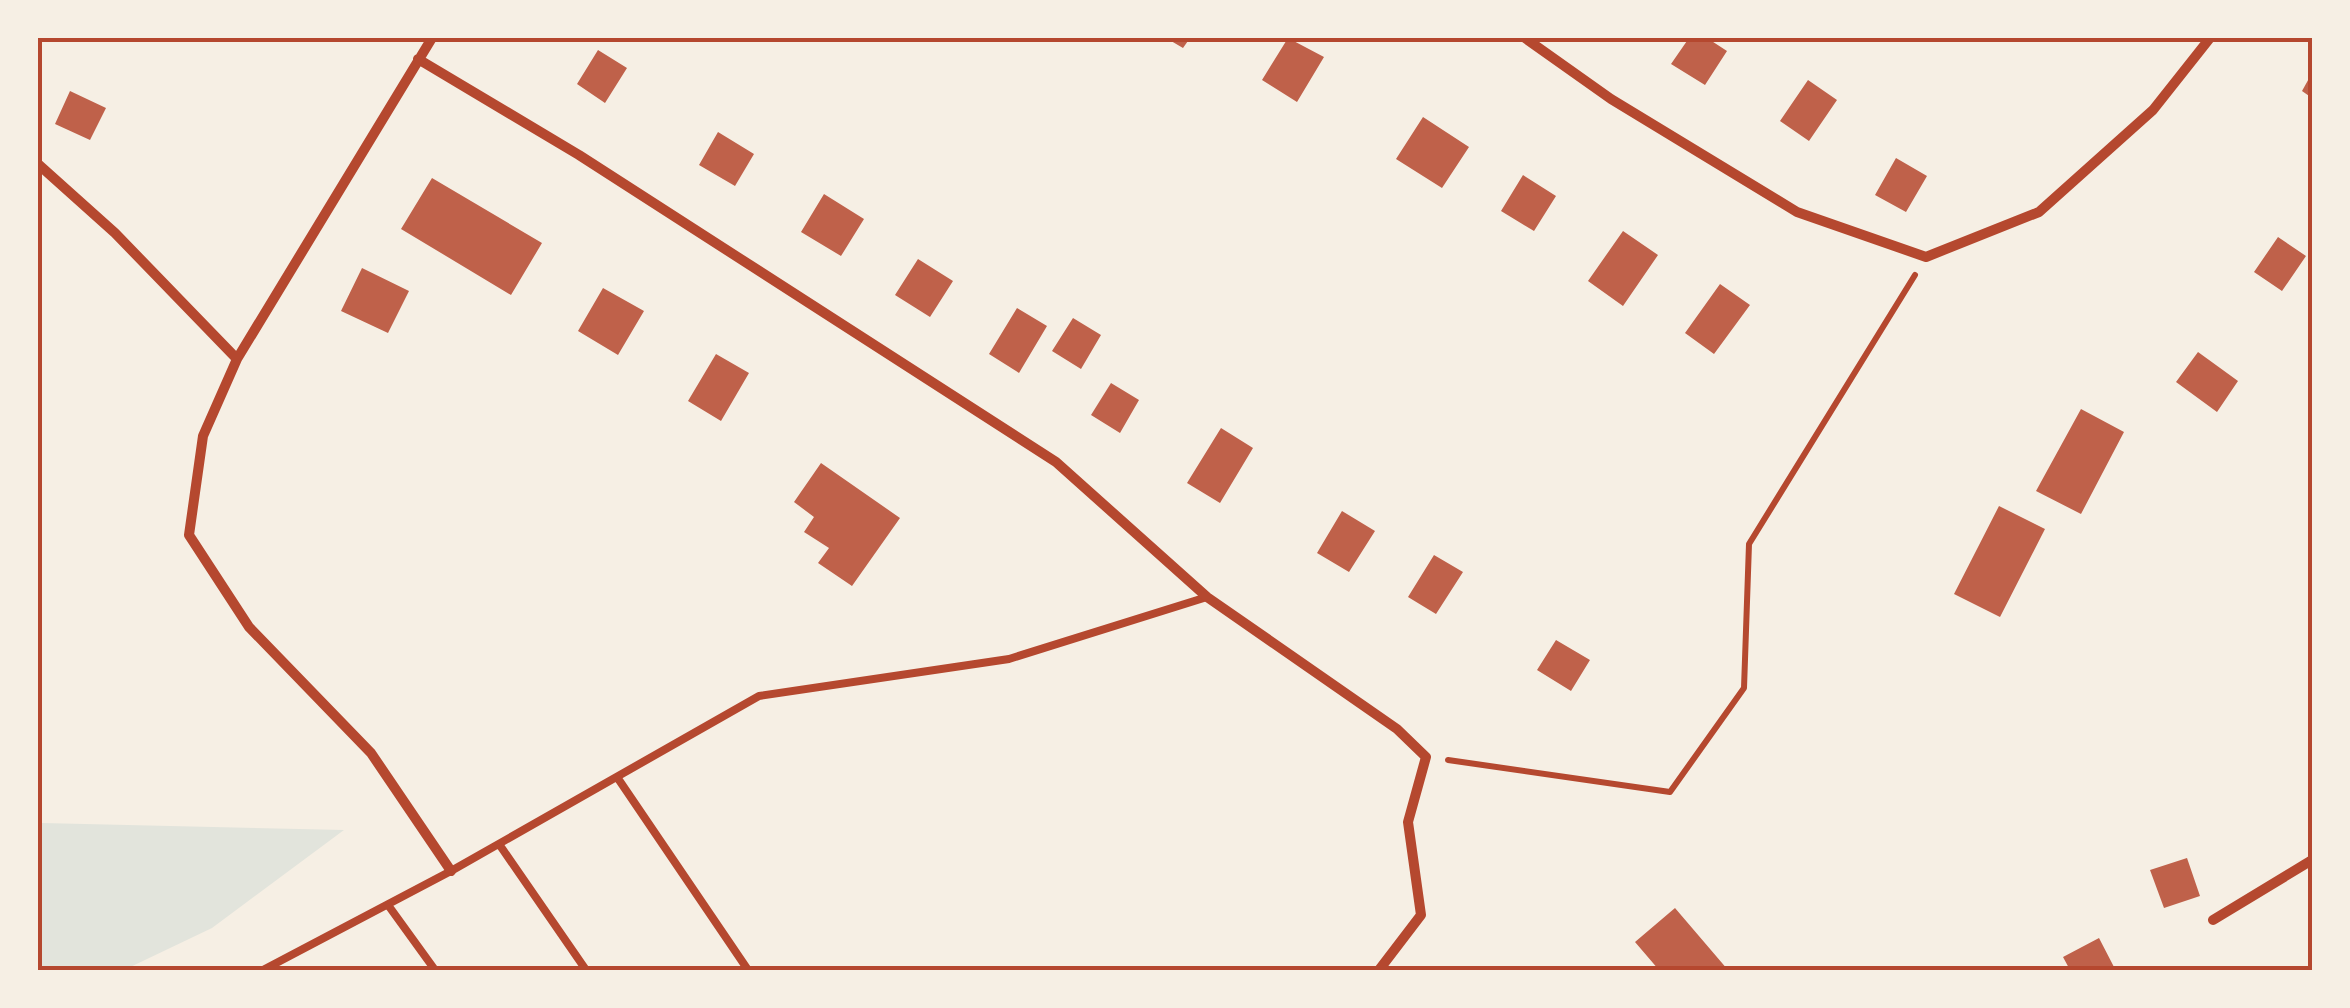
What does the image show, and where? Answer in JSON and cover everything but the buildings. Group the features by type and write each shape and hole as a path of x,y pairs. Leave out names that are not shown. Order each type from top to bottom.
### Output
{"street":[{"path":"432,38 237,359 204,436 189,535 248,627 372,753 451,871"},
{"path":"1525,38 1611,98 1798,212 1926,257 2038,212 2152,110 2210,38"},
{"path":"418,59 579,155 1056,462 1206,597 1397,729 1426,757 1408,822 1422,916 1378,970"},
{"path":"38,164 115,232 237,359"},
{"path":"2213,920 2312,860"}],"lane":[{"path":"263,970 451,871 758,696 1009,659 1206,597"},
{"path":"617,777 748,970"},
{"path":"499,844 586,970"},
{"path":"388,905 435,970"}],"path":[{"path":"1426,757 1670,792 1744,688 1749,544 1926,257"}],"shaded area":[{"path":"38,821 344,830 212,928 124,970 38,970"}]}
